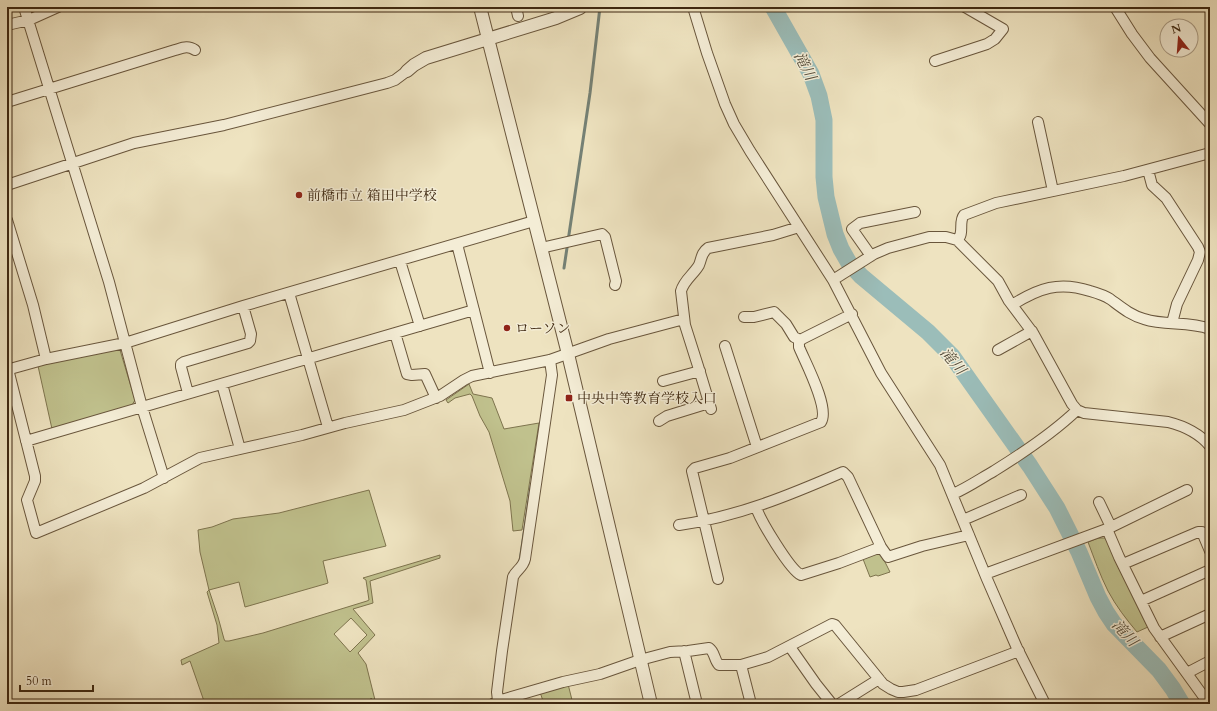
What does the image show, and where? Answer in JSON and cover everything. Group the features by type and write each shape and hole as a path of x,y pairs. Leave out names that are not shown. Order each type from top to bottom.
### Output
{"street":[{"path":"24,7 73,163 142,407 164,478"},
{"path":"7,25 29,20 58,7"},
{"path":"480,7 568,354 651,704"},
{"path":"693,7 707,54 732,120 833,280 852,314 881,373 935,456 953,494 985,574 1019,651 1045,704"},
{"path":"935,60 987,44 995,39 1003,29 965,7"},
{"path":"1115,7 1132,34 1150,58 1210,124"},
{"path":"7,185 134,143 224,125 388,83 395,80 414,65 426,58 556,18 581,8"},
{"path":"7,102 186,47 191,47 195,50"},
{"path":"1038,122 1053,191"},
{"path":"957,240 961,236 962,218 966,214 996,203 1120,177 1210,153"},
{"path":"1148,170 1152,185 1166,198 1200,252 1198,260 1177,304 1172,323"},
{"path":"870,257 852,229 860,223 915,212"},
{"path":"7,220 33,305 46,359"},
{"path":"534,221 243,306 125,343 46,359 10,369 9,373 35,476 27,500 36,533 144,488 200,458 404,410 445,394 468,378 550,360 609,339 684,319"},
{"path":"659,421 667,416 710,406 685,325 681,291 682,286 697,268 703,252 705,250 773,235 799,226"},
{"path":"541,248 602,234 605,237 616,281 615,285"},
{"path":"833,280 870,257 888,248 925,238 946,237 957,240 998,281 1012,305 1032,330 1072,404 1077,410 1084,413 1178,424 1194,432 1210,446"},
{"path":"456,244 490,373"},
{"path":"400,260 420,326"},
{"path":"1012,305 1044,289 1059,285 1078,287 1109,298 1125,310 1138,317 1155,322 1197,325 1210,329"},
{"path":"289,293 328,427"},
{"path":"188,393 181,364 248,343 252,338 243,306"},
{"path":"26,441 474,310"},
{"path":"744,318 774,312 786,324 794,337 800,340"},
{"path":"800,340 852,314"},
{"path":"998,350 1032,330"},
{"path":"395,333 407,374 425,374 436,398"},
{"path":"718,579 692,473 693,469 726,459 819,423 823,420 823,411 816,384 799,347 800,340"},
{"path":"725,346 757,447"},
{"path":"550,360 552,375 525,559 522,566 513,577 502,651 497,692 501,701 563,682 600,674 640,660 670,652 709,648 719,665 741,665 768,657 832,624 835,625 883,684 891,690 903,692 916,690 1019,651"},
{"path":"663,381 700,371"},
{"path":"222,384 240,449"},
{"path":"953,494 1009,462 1055,430 1077,410"},
{"path":"679,525 704,522 756,507 843,472 848,477 881,547 886,556 890,558 922,546 969,534"},
{"path":"985,574 1109,528 1187,490"},
{"path":"963,520 1022,495"},
{"path":"1099,502 1122,564 1154,628 1209,704"},
{"path":"756,507 765,526 796,571 801,575 839,563 881,547"},
{"path":"1122,564 1198,532 1202,532 1210,552"},
{"path":"1141,601 1210,570"},
{"path":"1160,637 1210,614"},
{"path":"790,647 832,704"},
{"path":"684,651 697,704"},
{"path":"1187,673 1210,661"},
{"path":"741,665 751,704"},
{"path":"840,704 879,679"}],"green space":[{"path":"117,347 120,350 135,400 132,405 52,429 38,366"},
{"path":"469,384 473,394 492,398 504,429 539,423 522,530 513,531 510,501 489,432 480,416 472,396 470,394 455,398 448,403 446,400"},
{"path":"369,490 386,546 323,561 328,583 245,607 239,582 209,590 200,552 198,530 212,527 233,519 279,513"},
{"path":"1098,538 1106,538 1148,627 1137,632 1111,597 1102,579 1088,542"},
{"path":"877,553 882,556 890,572 870,577 863,559"},
{"path":"440,555 440,558 370,581 373,603 353,609 375,635 358,653 366,664 376,704 373,704 371,698 372,704 205,704 190,661 182,665 181,660 219,643 217,625 207,592 209,590 224,639 225,641 229,641 263,633 367,601 369,600 366,580 363,578","holes":["351,618 367,635 350,652 334,634"]},
{"path":"568,684 573,704 544,704 539,692"}],"waterway":[{"path":"564,268 590,93 600,7"},
{"name":"滝川","path":"773,7 811,74 819,96 824,120 824,177 826,197 835,234 849,263 861,276 928,332 952,356 1030,466 1057,508 1106,612 1114,624 1159,670 1182,704"},
{"path":"520,561 531,486"}],"place":[{"name":"前橋市立 箱田中学校","path":"299,195"},
{"name":"ローソン","path":"507,328"},
{"name":"中央中等教育学校入口","path":"569,398"}]}
